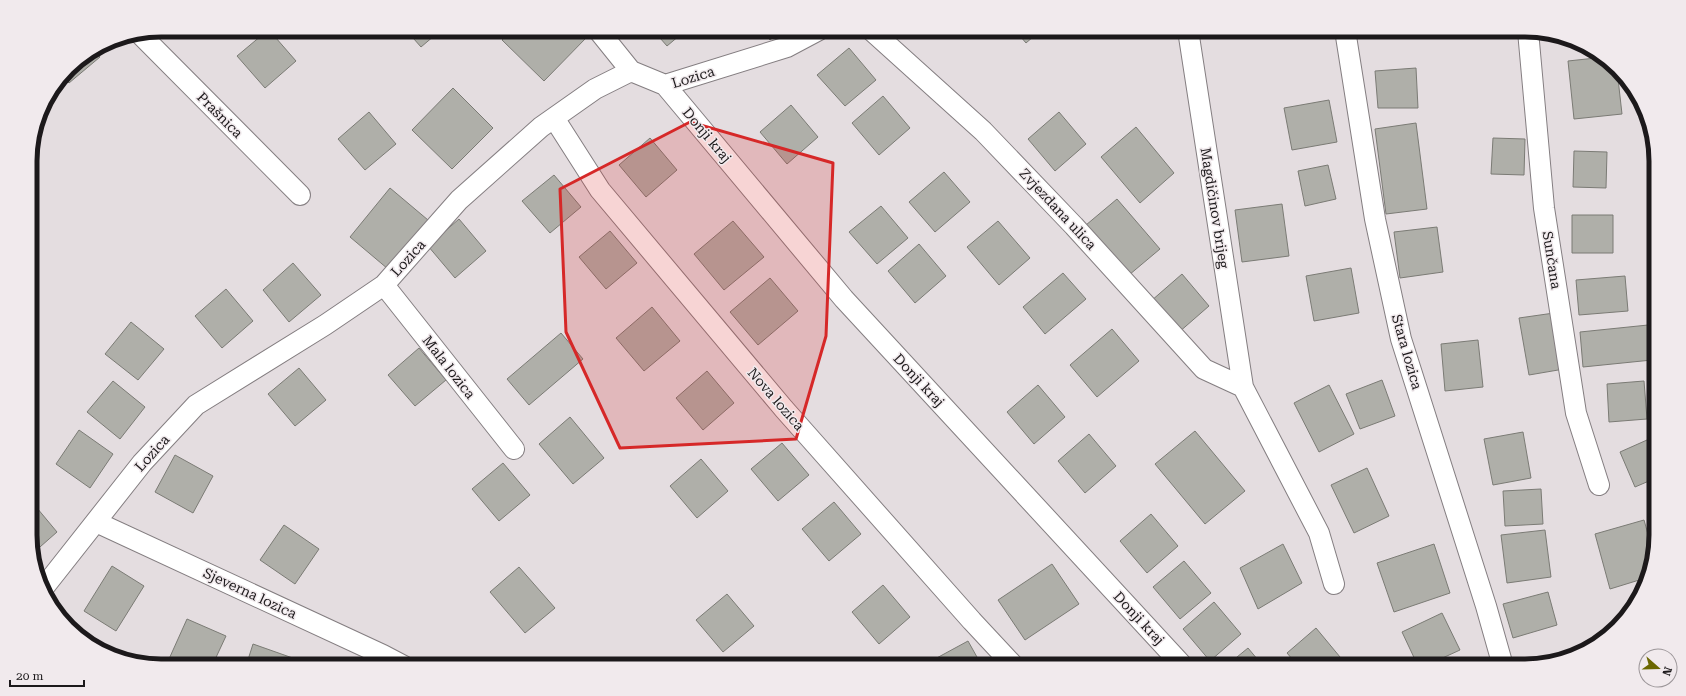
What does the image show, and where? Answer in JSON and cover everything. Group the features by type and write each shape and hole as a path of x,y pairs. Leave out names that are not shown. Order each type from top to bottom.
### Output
{"street":[{"path":"604,37 631,71"},
{"name":"Lozica","path":"47,583 142,463 196,404 325,325 384,285 460,200 541,127 595,89 631,71 666,86 787,47 806,37"},
{"name":"Zvjezdana ulica","path":"879,37 983,130 1074,226 1204,369 1243,387"},
{"name":"Magdičinov brijeg","path":"1189,37 1243,387 1319,533 1334,584"},
{"name":"Stara lozica","path":"1346,37 1375,219 1401,339 1486,606 1500,659"},
{"name":"Sunčana","path":"1529,37 1544,208 1573,397 1576,412 1599,485"},
{"name":"Prašnica","path":"144,38 300,195"},
{"name":"Donji kraj","path":"666,86 844,298 1177,659"},
{"name":"Nova lozica","path":"554,118 600,190 779,403 961,609 1007,659"},
{"name":"Mala lozica","path":"384,285 514,449"},
{"name":"Sjeverna lozica","path":"96,522 392,659"}],"highlighted area":[{"path":"690,122 833,163 826,336 796,439 620,448 566,332 560,189"}],"building":[{"path":"260,37 275,37 296,61 265,88 237,56"},
{"path":"412,37 433,37 421,47"},
{"path":"505,37 586,38 544,81 502,40"},
{"path":"659,37 678,37 667,46"},
{"path":"1021,37 1033,37 1026,43"},
{"path":"849,48 876,80 845,106 817,75"},
{"path":"98,54 100,57 69,83 67,81 79,68"},
{"path":"1593,58 1613,73 1618,80 1622,114 1574,119 1568,61"},
{"path":"1416,68 1418,108 1378,108 1375,71"},
{"path":"453,88 493,128 452,169 412,130"},
{"path":"883,96 910,128 879,155 852,123"},
{"path":"1329,100 1337,142 1292,150 1284,108"},
{"path":"791,105 818,137 787,164 760,132"},
{"path":"369,112 396,144 365,170 338,139"},
{"path":"1059,112 1086,144 1055,171 1028,139"},
{"path":"1416,123 1427,209 1386,214 1375,129"},
{"path":"1136,127 1174,173 1140,203 1101,157"},
{"path":"650,138 677,170 646,197 619,165"},
{"path":"1493,138 1525,139 1524,175 1491,174"},
{"path":"1574,151 1607,152 1606,188 1573,187"},
{"path":"1328,165 1336,199 1305,206 1298,171"},
{"path":"944,172 970,202 935,232 909,202"},
{"path":"554,175 581,207 550,233 522,201"},
{"path":"390,188 428,220 388,269 350,237"},
{"path":"1117,199 1160,249 1129,275 1086,225"},
{"path":"1282,204 1289,256 1242,262 1235,210"},
{"path":"881,206 908,238 877,264 849,232"},
{"path":"1572,215 1613,215 1613,253 1572,253"},
{"path":"459,219 486,251 455,278 428,246"},
{"path":"733,221 764,257 724,290 694,254"},
{"path":"998,221 1030,258 999,285 967,247"},
{"path":"1437,227 1443,272 1400,278 1394,232"},
{"path":"610,231 637,263 606,289 579,257"},
{"path":"919,244 946,276 915,303 888,271"},
{"path":"293,263 321,295 289,322 263,290"},
{"path":"1351,268 1359,313 1314,321 1306,276"},
{"path":"1063,273 1086,299 1045,334 1023,307"},
{"path":"1182,274 1209,306 1178,333 1151,301"},
{"path":"1625,276 1628,311 1579,315 1576,280"},
{"path":"770,278 798,311 758,345 730,312"},
{"path":"226,289 253,321 222,348 195,316"},
{"path":"652,307 680,341 644,371 616,338"},
{"path":"1554,313 1564,369 1529,375 1519,318"},
{"path":"131,322 164,349 138,380 105,354"},
{"path":"1648,325 1649,360 1583,367 1580,332"},
{"path":"1112,329 1139,361 1097,397 1070,365"},
{"path":"561,333 583,359 529,405 507,379"},
{"path":"1478,340 1483,387 1445,391 1441,344"},
{"path":"419,348 446,380 415,406 388,375"},
{"path":"299,368 326,400 295,426 268,394"},
{"path":"707,371 734,403 703,430 676,398"},
{"path":"1382,380 1395,416 1360,429 1346,394"},
{"path":"113,381 145,407 120,439 87,412"},
{"path":"1644,381 1647,419 1609,422 1607,384"},
{"path":"1038,385 1065,417 1034,444 1007,412"},
{"path":"1329,385 1354,434 1319,452 1294,403"},
{"path":"570,417 604,458 573,484 539,444"},
{"path":"79,430 113,454 90,488 56,464"},
{"path":"1195,431 1245,491 1205,524 1155,464"},
{"path":"1523,432 1531,478 1493,485 1484,439"},
{"path":"1089,434 1116,466 1085,493 1058,461"},
{"path":"1649,439 1649,481 1635,487 1620,452"},
{"path":"782,443 809,475 778,501 751,469"},
{"path":"175,455 213,476 193,513 155,492"},
{"path":"701,459 728,491 697,518 670,486"},
{"path":"503,463 530,495 499,521 472,489"},
{"path":"1367,468 1389,516 1354,533 1331,485"},
{"path":"1541,489 1543,524 1505,526 1503,491"},
{"path":"834,502 861,534 829,561 802,529"},
{"path":"37,508 57,532 38,549"},
{"path":"1151,514 1178,546 1147,573 1120,541"},
{"path":"1644,520 1649,537 1648,551 1645,567 1640,580 1610,589 1595,534"},
{"path":"284,525 319,549 295,584 260,560"},
{"path":"1545,530 1551,577 1507,583 1501,535"},
{"path":"1283,544 1302,583 1258,609 1240,568"},
{"path":"1434,544 1450,593 1394,612 1377,563"},
{"path":"1184,561 1211,593 1180,619 1153,587"},
{"path":"1052,564 1079,604 1025,640 998,600"},
{"path":"112,566 144,586 116,631 84,611"},
{"path":"519,567 555,608 525,633 490,592"},
{"path":"883,585 910,617 879,644 852,612"},
{"path":"1548,592 1557,625 1513,638 1503,604"},
{"path":"727,594 754,626 723,652 696,620"},
{"path":"1214,602 1241,634 1212,659 1208,659 1183,629"},
{"path":"1442,613 1460,650 1440,659 1415,659 1402,632"},
{"path":"187,619 226,636 215,659 169,659"},
{"path":"1316,628 1342,659 1292,659 1287,653"},
{"path":"968,641 978,659 935,659"},
{"path":"253,644 296,659 248,659"},
{"path":"1248,648 1257,659 1235,659"}]}
